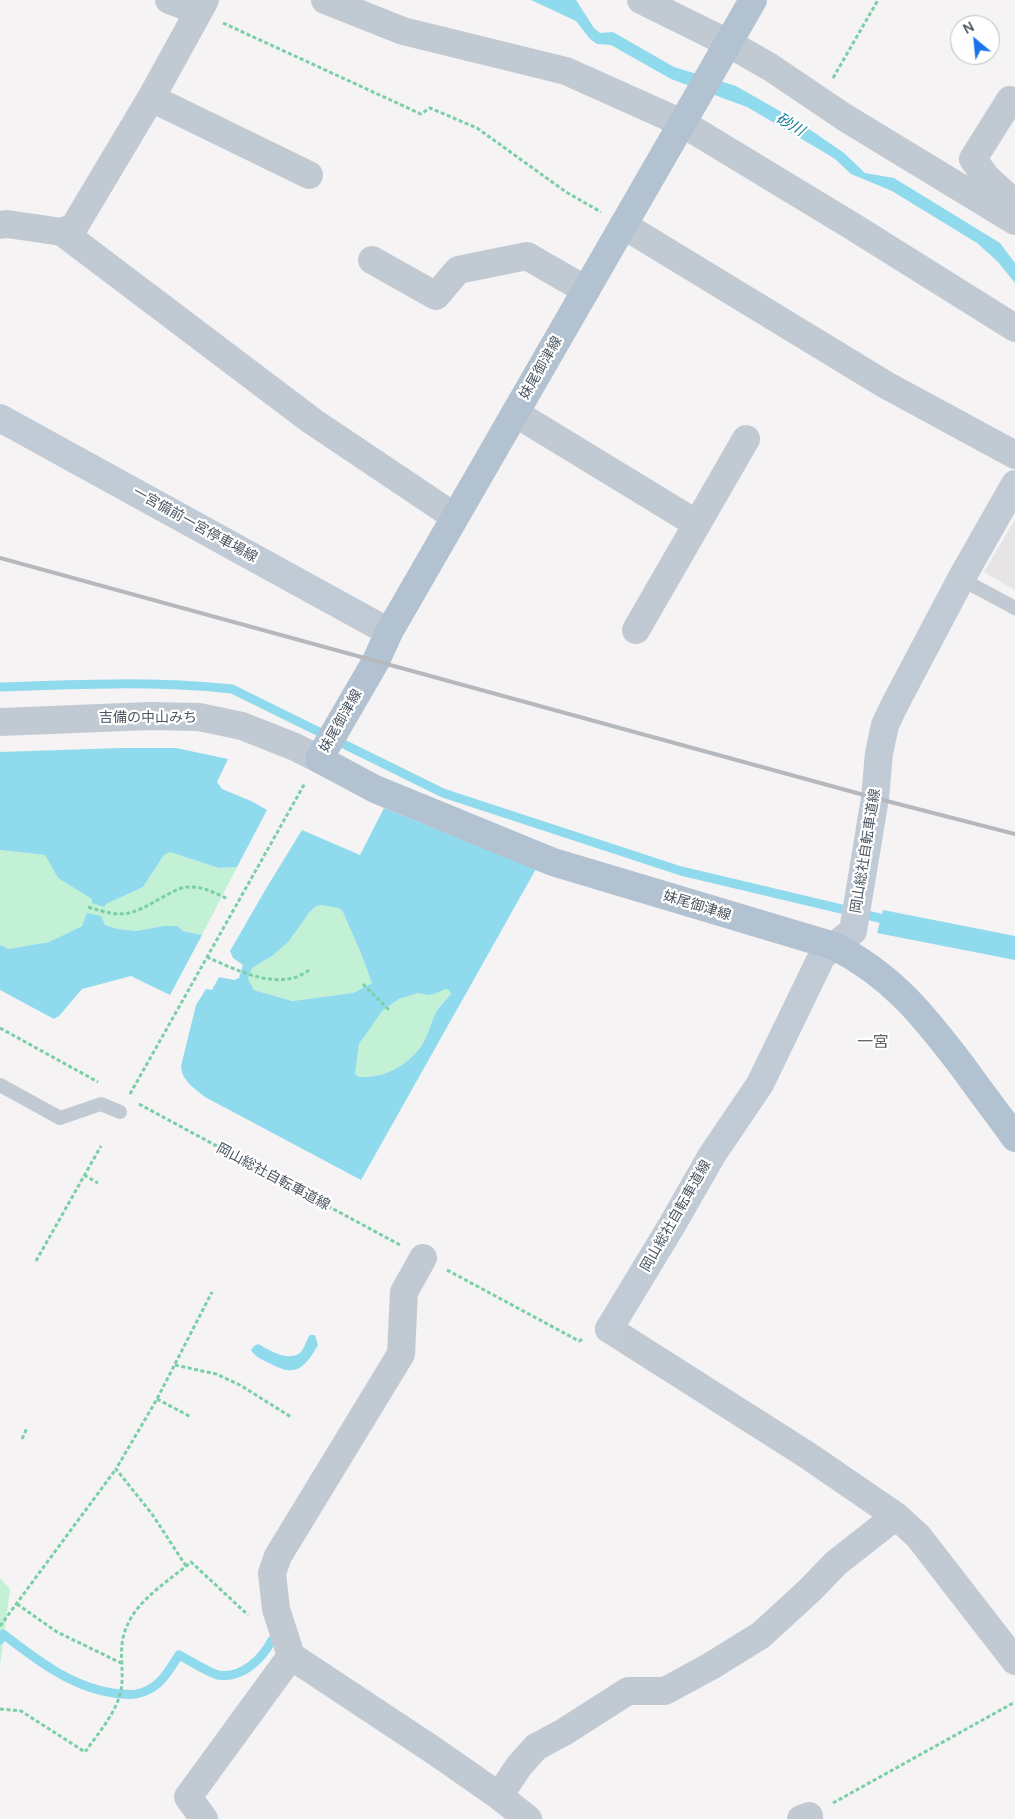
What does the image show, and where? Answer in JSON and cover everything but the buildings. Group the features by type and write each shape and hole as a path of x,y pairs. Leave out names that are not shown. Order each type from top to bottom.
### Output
{"main road":[{"name":"妹尾御津線","path":"753,0 389,632 376,661 322,753 375,789 553,862 844,939 853,956 892,984 931,1024 1015,1138"},
{"name":"一宮備前一宮停車場線","path":"0,418 389,632"},
{"name":"岡山総社自転車道線","path":"609,1329 712,1155 760,1084 822,956 844,939 859,893 875,798 879,753 885,725 961,579 1015,484"}],"street":[{"path":"62,232 74,227 151,98 201,6 169,0"},
{"path":"325,0 403,31 566,71 684,119 1015,328"},
{"path":"641,0 725,48 770,67 844,117 1015,221"},
{"path":"151,98 309,175"},
{"path":"1010,100 973,159 986,177 1015,204"},
{"path":"0,225 7,224 62,232 312,421 455,517"},
{"path":"623,225 886,385 1015,455"},
{"path":"372,260 436,296 458,270 527,256 586,290"},
{"path":"515,413 697,524"},
{"path":"636,630 746,439"},
{"name":"吉備の中山みち","path":"0,722 150,716 199,717 242,726 295,747 322,753"},
{"path":"423,1258 404,1292 401,1354 278,1556 272,1573 276,1609 291,1656 436,1752 499,1796 528,1819"},
{"path":"609,1329 807,1454 896,1516 918,1536 1015,1661"},
{"path":"499,1796 519,1766 536,1747 564,1732 628,1691 665,1691 711,1666 761,1635 836,1563 896,1516"},
{"path":"204,1819 188,1797 291,1656"}],"lane":[{"path":"961,579 1015,608"},
{"path":"0,1086 60,1118 101,1104 120,1112"}],"path":[{"path":"831,82 878,0"},
{"path":"201,6 421,114 430,108 477,128 566,192 623,225"},
{"path":"128,1098 322,753"},
{"path":"88,907 113,914 135,912 172,892 186,887 201,888 228,898"},
{"path":"207,957 241,971 270,979 293,978 310,970"},
{"path":"363,984 389,1010"},
{"path":"0,1028 102,1084"},
{"name":"岡山総社自転車道線","path":"136,1103 579,1340 609,1329"},
{"path":"36,1261 101,1146"},
{"path":"84,1175 98,1183"},
{"path":"0,1626 116,1469 157,1399 212,1292"},
{"path":"175,1365 216,1374 240,1385 291,1417"},
{"path":"157,1399 191,1417"},
{"path":"22,1438 27,1428"},
{"path":"116,1469 152,1514 186,1566"},
{"path":"0,1709 21,1711 85,1752 107,1722 117,1702 122,1684 121,1643 127,1624 141,1604 191,1562 248,1616"},
{"path":"17,1604 57,1632 121,1663"},
{"path":"805,1818 1015,1702"}],"shaded area":[{"path":"1015,519 1015,590 984,572"}],"green space":[{"path":"0,850 45,855 58,878 93,899 106,904 143,887 164,855 170,852 219,868 237,867 202,935 163,926 136,931 105,925 82,926 49,942 9,949 0,945"},
{"path":"320,905 342,910 372,983 353,993 292,1001 254,990 248,979 252,968 272,956 315,907"},
{"path":"446,988 449,989 451,994 436,1013 424,1042 409,1059 386,1073 369,1077 359,1077 355,1074 359,1044 383,1010 399,999 418,993 434,994"},
{"path":"0,1578 10,1589 0,1666"}],"water":[{"name":"砂川","path":"531,0 576,0 594,28 600,33 613,32 674,67 736,86 799,122 844,153 865,173 894,178 1000,243 1015,263 1015,283 998,262 977,243 892,191 851,174 835,159 747,107 671,79 611,45 597,44 590,39 576,21"},
{"path":"176,748 228,759 217,782 222,789 267,810 237,867 219,868 170,852 164,855 143,887 106,904 104,907 92,903 92,899 58,878 45,855 0,850 0,752"},
{"path":"384,808 536,869 361,1180 205,1097 186,1080 181,1066 196,1005 206,989 212,990 219,977 234,980 239,978 243,965 233,958 230,951 302,830 360,855","holes":["320,905 342,910 372,983 353,993 292,1001 254,990 248,979 252,968 272,956 288,942 309,913","446,989 451,994 434,1016 422,1045 409,1059 386,1073 369,1077 359,1077 355,1074 359,1044 383,1010 399,999 418,993 434,994"]},
{"path":"883,910 1015,936 1015,960 877,933"},
{"path":"87,913 101,916 105,925 118,929 136,931 163,926 177,926 183,931 202,935 170,995 131,976 82,989 59,1016 54,1019 0,990 0,945 9,949 49,942 82,926"},
{"path":"310,1335 315,1335 318,1345 309,1359 294,1370 287,1370 271,1364 251,1350 258,1344 284,1356 295,1355 302,1351"}],"waterway":[{"path":"0,687 145,684 232,689 443,793 681,871 892,921"},
{"path":"0,1640 3,1634 58,1673 88,1687 121,1694 136,1694 155,1686 179,1655 214,1674 235,1674 243,1671 257,1660 272,1640"}],"railway":[{"path":"0,558 875,798 1015,834"}],"district":[{"name":"一宮","path":"873,1043"}]}
